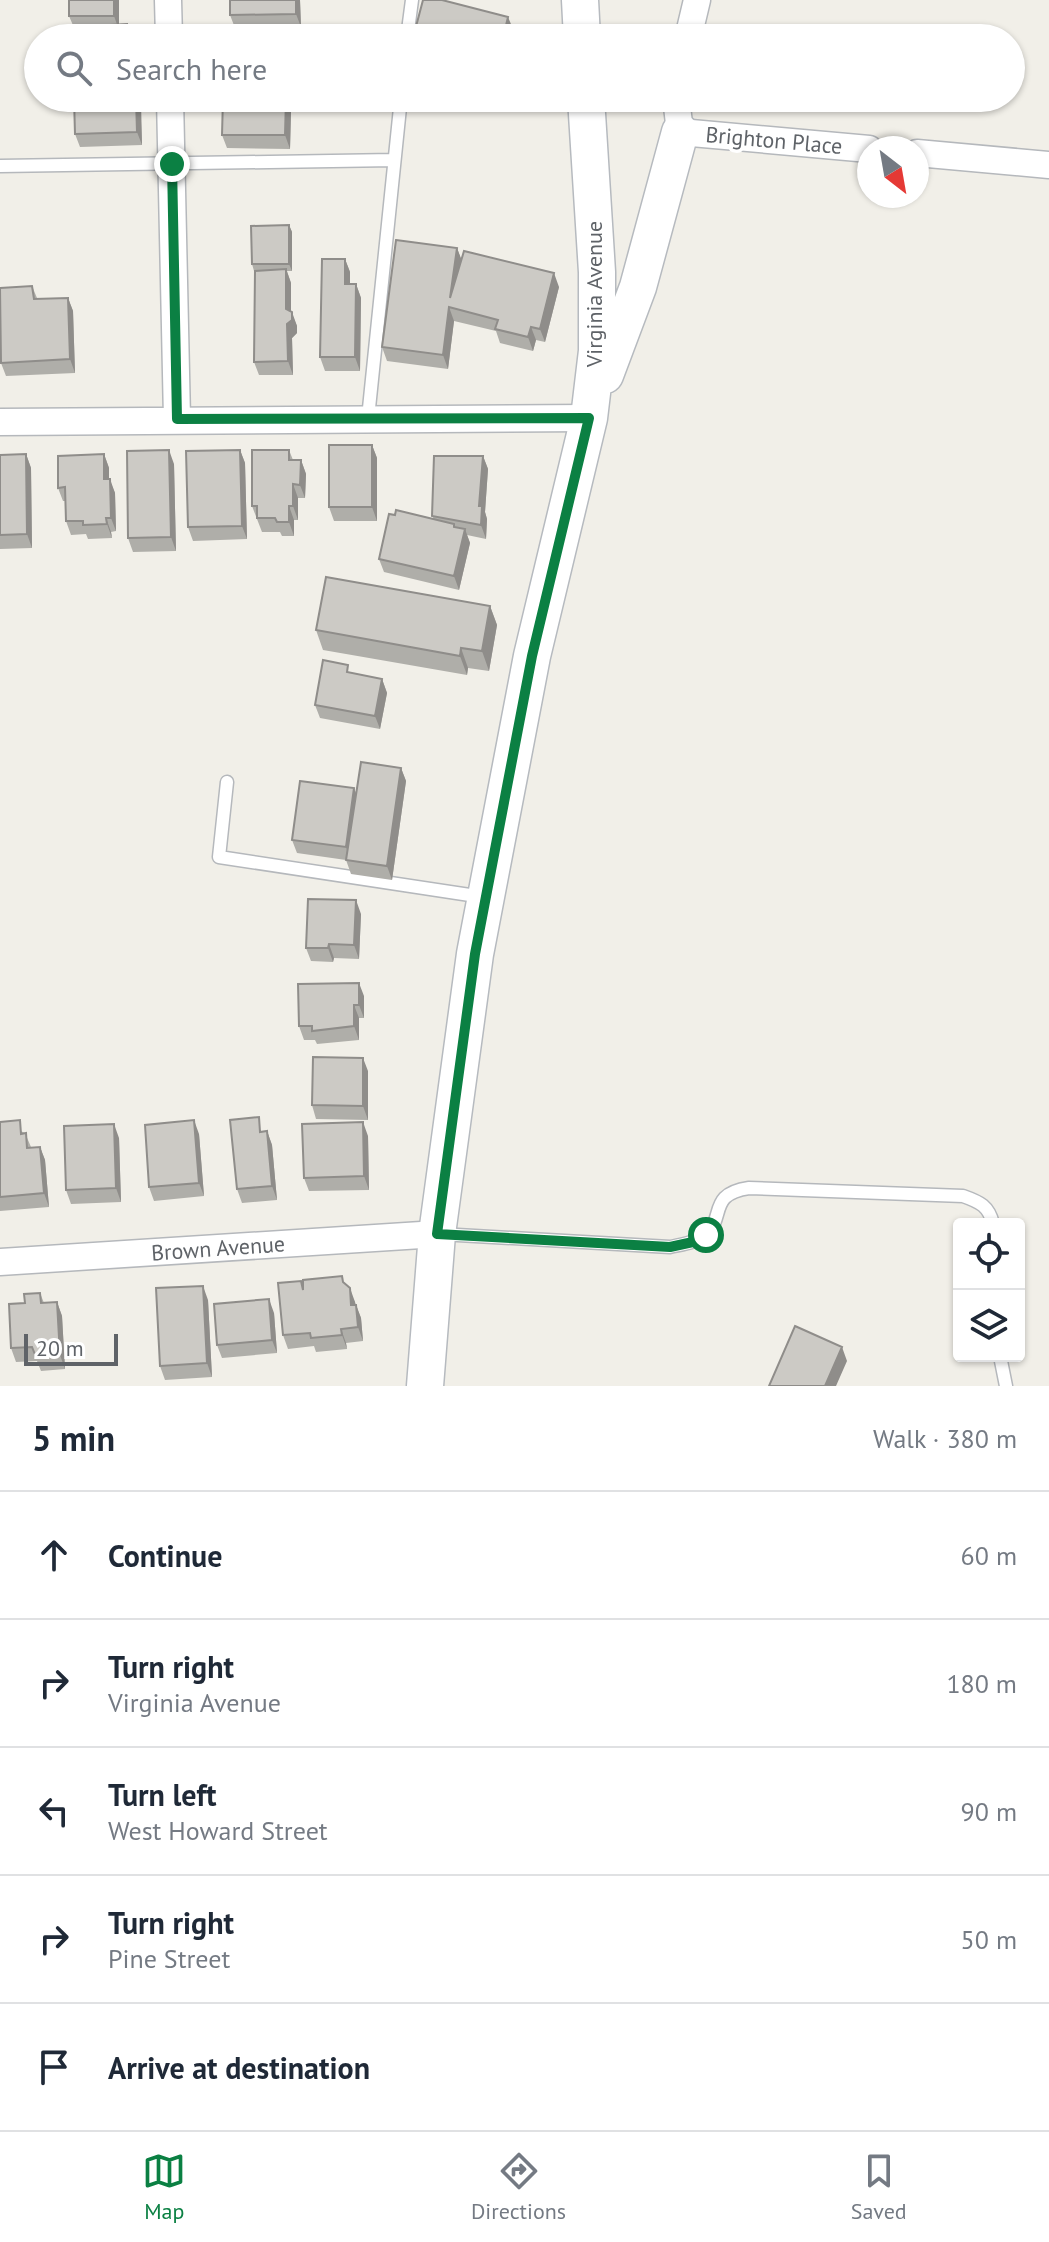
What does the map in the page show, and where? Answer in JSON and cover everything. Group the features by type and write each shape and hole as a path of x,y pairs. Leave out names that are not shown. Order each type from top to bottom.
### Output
{"main road":[{"path":"580,0 581,24"},
{"name":"Virginia Avenue","path":"425,1386 437,1234 475,954 532,656 589,418 597,351 597,288 587,112"},
{"path":"589,418 638,287 678,115"}],"street":[{"path":"168,0 169,24"},
{"path":"691,24 697,0"},
{"path":"170,112 177,419"},
{"name":"Brighton Place","path":"678,115 857,147"},
{"path":"929,154 1049,165"},
{"path":"0,422 589,418"},
{"name":"Brown Avenue","path":"0,1262 437,1234"}],"lane":[{"path":"409,24 412,0"},
{"path":"368,418 399,112"},
{"path":"0,166 394,160"},
{"path":"227,782 219,857 486,898"},
{"path":"437,1234 670,1247 693,1242 706,1235 726,1197 737,1190 749,1188 963,1196 981,1202 991,1218"},
{"path":"1001,1362 1006,1386"}],"building":[{"path":"69,0 114,0 114,16 69,16"},
{"path":"230,0 296,0 296,14 230,15"},
{"path":"423,0 442,0 508,17 506,24 417,24"},
{"path":"74,112 136,112 137,132 75,134"},
{"path":"223,112 286,112 285,135 222,135"},
{"path":"289,225 289,264 252,264 251,226"},
{"path":"396,240 457,248 450,298 464,251 554,273 540,329 531,327 528,337 495,329 498,320 449,307 443,355 382,347"},
{"path":"322,259 345,259 345,284 356,284 355,357 320,357"},
{"path":"286,269 286,309 292,312 292,320 287,324 288,361 254,362 255,271"},
{"path":"32,286 34,299 68,298 70,359 1,363 0,288"},
{"path":"329,445 372,445 372,507 329,507"},
{"path":"169,450 171,537 128,538 127,451"},
{"path":"240,450 242,526 188,527 186,451"},
{"path":"252,450 289,450 289,460 301,460 300,485 293,484 289,522 257,518 257,506 252,506"},
{"path":"26,454 27,534 0,535 0,455"},
{"path":"104,454 104,479 110,479 111,518 106,518 107,524 83,525 83,521 66,521 65,487 58,488 58,456"},
{"path":"434,456 483,456 479,506 482,506 481,525 432,516"},
{"path":"396,510 465,529 454,576 379,559 389,514 395,515"},
{"path":"326,577 490,606 482,651 461,648 460,656 316,630"},
{"path":"323,660 348,665 347,672 382,679 375,716 315,705"},
{"path":"361,762 401,768 387,866 346,860"},
{"path":"300,781 354,788 346,847 292,840"},
{"path":"308,899 356,900 354,945 329,944 328,948 306,948"},
{"path":"359,983 359,1005 354,1005 354,1026 312,1031 312,1026 299,1026 298,984"},
{"path":"313,1057 363,1058 363,1106 312,1105"},
{"path":"259,1117 260,1132 267,1131 272,1186 237,1189 230,1120"},
{"path":"20,1120 21,1134 26,1133 27,1148 40,1147 44,1193 0,1197 0,1122"},
{"path":"194,1120 199,1183 149,1187 145,1125"},
{"path":"363,1122 364,1176 304,1178 302,1124"},
{"path":"114,1124 116,1188 66,1190 64,1126"},
{"path":"342,1276 343,1282 350,1288 351,1305 356,1305 358,1327 341,1329 342,1335 311,1338 310,1333 283,1335 278,1283 301,1281 303,1290 303,1280"},
{"path":"203,1286 207,1363 160,1366 156,1288"},
{"path":"40,1293 41,1303 57,1302 60,1355 36,1357 32,1347 11,1348 9,1304 25,1303 24,1294"},
{"path":"269,1299 272,1340 217,1345 214,1304"},
{"path":"795,1326 842,1347 825,1386 769,1386"}],"route":[{"path":"172,164 177,419 589,418 532,656 475,954 437,1234 670,1247 693,1242 706,1235"}]}
